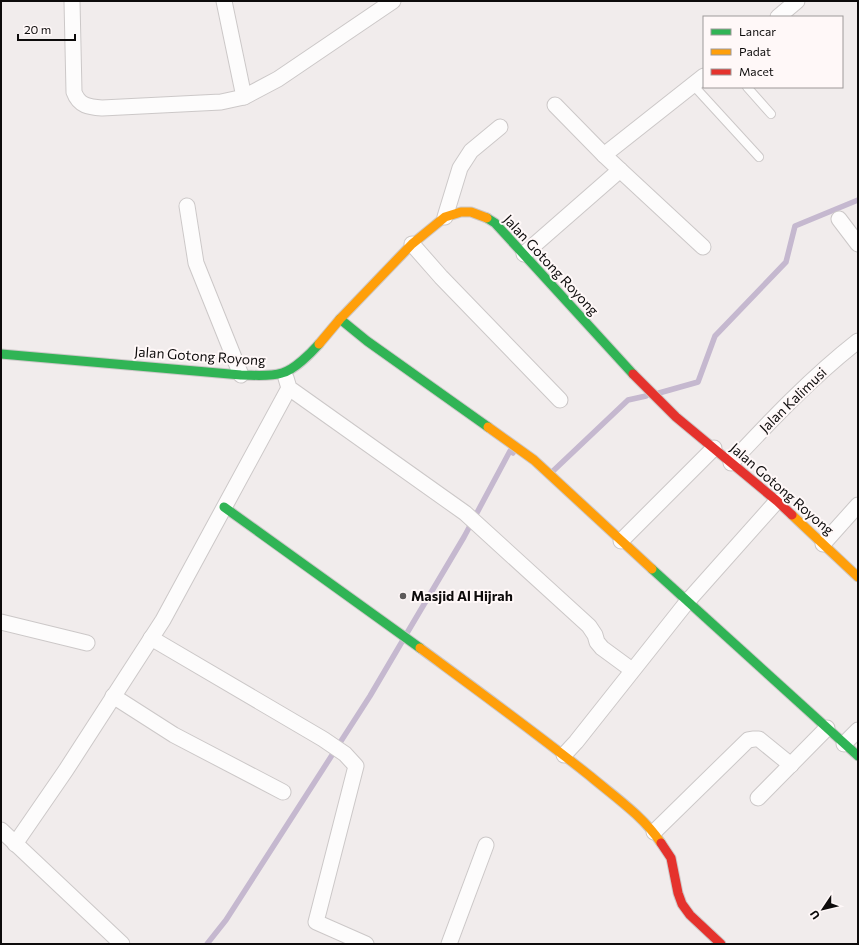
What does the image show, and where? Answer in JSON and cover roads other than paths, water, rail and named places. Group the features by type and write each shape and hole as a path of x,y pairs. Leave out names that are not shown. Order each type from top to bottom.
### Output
{"street":[{"path":"72,1 74,92 76,98 81,103 88,107 102,108 221,102 244,97 278,79 393,1"},
{"path":"224,1 244,97"},
{"path":"779,16 797,1"},
{"path":"604,155 699,80"},
{"path":"555,105 604,155 702,247"},
{"path":"445,217 460,168 470,151 500,127"},
{"path":"524,254 620,170"},
{"path":"187,206 196,263 241,374"},
{"name":"Jalan Gotong Royong","path":"1,354 241,374 273,375 284,373 313,351 340,319 412,244 445,217 461,212 471,212 481,215 495,223 643,385 676,417 776,501 858,577"},
{"path":"839,219 858,244"},
{"path":"412,244 441,277 560,400"},
{"path":"340,319 367,341 534,460 621,542 858,756"},
{"name":"Jalan Kalimusi","path":"731,463 769,422 813,379 858,341"},
{"path":"284,373 289,388 471,518 589,626 595,635 597,642 602,648 632,670"},
{"path":"15,844 66,770 163,620 289,388"},
{"path":"621,542 714,448"},
{"path":"564,755 576,742 687,602 776,501"},
{"path":"824,544 858,505"},
{"path":"224,507 388,624 564,755 628,807 654,832 662,842 671,858 678,893 682,904 690,915 721,944"},
{"path":"1,622 87,643"},
{"path":"150,638 323,739 345,754 356,766 316,922 366,944"},
{"path":"113,696 174,735 283,792"},
{"path":"758,798 827,728"},
{"path":"844,744 858,730"},
{"path":"654,832 748,740 754,738 759,739 791,765"},
{"path":"1,830 122,944"},
{"path":"449,944 486,845"}],"lane":[{"path":"705,88 760,157"},
{"path":"748,88 771,114"}],"waterway":[{"path":"659,393 698,382 715,336 786,262 795,226 858,200"},
{"path":"552,472 628,400 646,396"},
{"path":"407,633 464,537 510,451 513,453"},
{"path":"207,944 226,920 370,696 403,640"}],"place":[{"name":"Masjid Al Hijrah","path":"403,596"}]}
